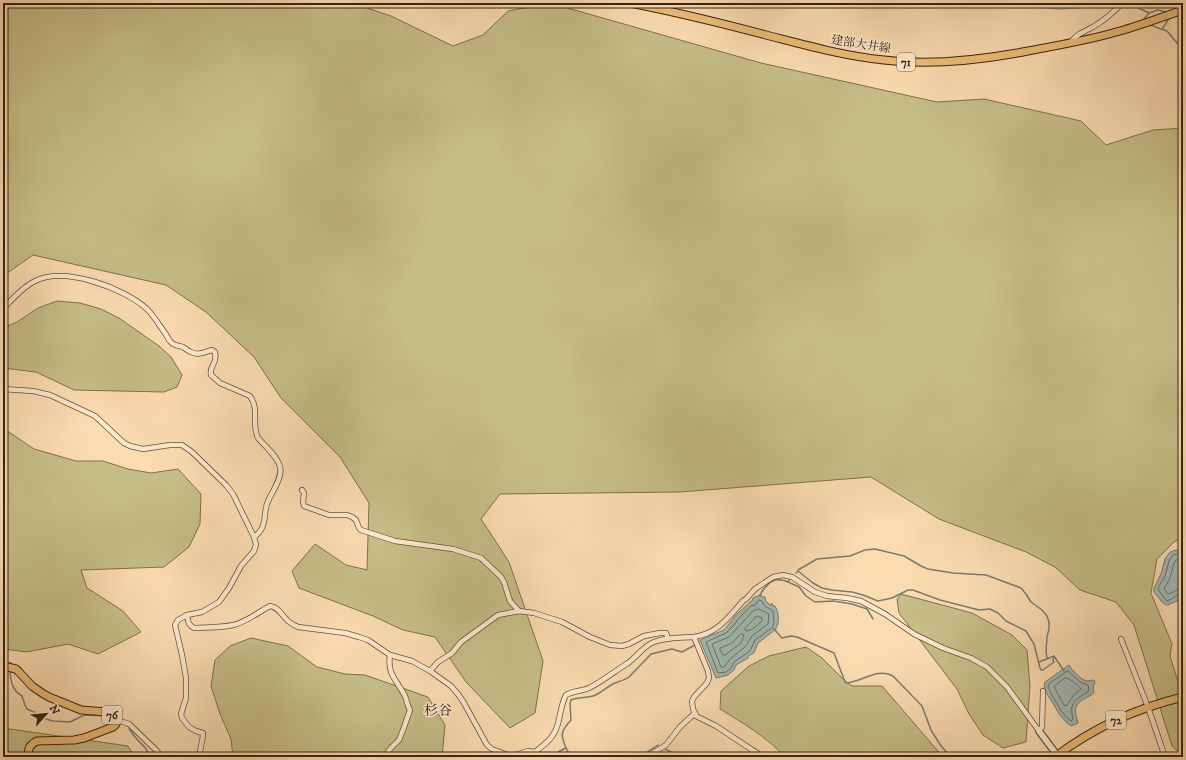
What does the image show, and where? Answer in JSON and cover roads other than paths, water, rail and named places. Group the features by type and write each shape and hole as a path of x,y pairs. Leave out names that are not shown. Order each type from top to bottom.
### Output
{"main road":[{"name":"建部大井線","path":"630,3 692,16 838,53 906,62 951,62 999,56 1070,43 1121,31 1183,10"},
{"name":"76","path":"8,667 19,672 36,689 49,697 81,710 107,712 114,716 117,720 113,727 84,738 74,740 37,741 30,747 28,751 29,757"},
{"name":"72","path":"1056,756 1094,731 1113,721 1148,707 1183,696"}],"street":[{"path":"1070,43 1075,36 1108,16 1122,3"},
{"path":"3,309 11,300 34,281 42,278 67,276 88,279 127,294 147,309 172,343 192,353 197,354 212,350 215,352 216,361 210,372 211,375 220,383 250,396 256,407 256,434 278,462 280,467 281,472 267,503 262,528 254,538"},
{"path":"3,389 33,391 50,395 95,416 124,443 130,446 143,449 170,445 182,445 192,452 226,485 233,494 254,538 256,545 254,551 218,602 202,612 187,615 178,620 175,625 186,678 186,698 181,714 188,727 203,733 203,741 199,754 200,757"},
{"path":"302,490 304,493 304,506 329,515 347,515 352,517 356,520 361,530 395,541 453,549 481,558 501,577 510,601 519,611"},
{"path":"535,752 546,744 554,735 566,694 589,688 630,662 653,642 694,637 721,625 755,589 773,577 783,575 792,576 815,592 827,596 847,598 872,607 914,634 980,663 1000,680 1056,756"},
{"path":"187,615 188,622 194,628 220,627 233,625 270,606 274,606 291,624 298,627 345,633 368,640 390,655 412,661 430,671 451,686 464,703 487,745 492,749 510,757 528,751 535,752 544,757"},
{"path":"430,671 438,662 452,653 461,642 498,615 519,611 534,613 562,622 590,637 610,645 622,646 644,636 660,633 666,634 668,639"},
{"path":"694,637 708,670 709,678 707,683 692,701 696,716 716,726 763,757"},
{"path":"1121,639 1148,707 1165,757"},
{"path":"385,757 390,748 399,740 404,730 410,710 406,703 406,697 394,679 388,666 390,655"},
{"path":"1039,731 1042,727 1043,691"},
{"path":"646,757 666,745 680,727 695,713"},
{"path":"117,720 129,724 157,751 161,757"}],"water":[{"path":"1183,550 1183,594 1177,601 1166,605 1154,592 1154,588 1161,574 1165,559 1170,552"},
{"path":"760,595 765,597 766,602 771,605 772,603 778,612 778,624 776,629 758,643 754,653 736,665 734,670 728,675 716,678 700,640 724,630 736,615 752,601 753,598"},
{"path":"1069,665 1082,679 1087,681 1094,680 1095,682 1093,688 1094,693 1076,706 1078,723 1071,726 1060,715 1044,689 1045,682"}],"waterway":[{"path":"1044,3 1059,5 1086,3"},
{"path":"1128,3 1149,13 1144,19"},
{"path":"1149,13 1158,10 1166,12"},
{"path":"1163,28 1169,18"},
{"path":"1150,25 1167,31 1183,50"},
{"path":"798,570 817,559 850,556 865,550 875,549 904,556 928,569 953,573 986,575 1021,588 1031,602 1042,610 1047,616 1049,622 1046,651 1047,658"},
{"path":"796,573 798,571 822,588 852,592 878,601 892,598 908,590 913,590 940,600 979,610 990,609 998,613 1006,621 1026,631 1034,644 1041,670 1054,662 1054,656 1064,671"},
{"path":"760,596 766,587 773,581 783,580 788,582 789,580"},
{"path":"788,582 799,587 806,596 815,602 833,601 852,604 867,609 873,619"},
{"path":"774,629 782,638 791,636 797,637 834,653 845,682 847,683 882,673 893,676 922,706 931,730 941,746 951,757"},
{"path":"554,757 558,752 566,748 562,733 571,720 571,700 593,696 612,684 629,677 651,654 672,649 682,652 695,645"},
{"path":"1039,662 1054,656"},
{"path":"3,662 11,663 11,665"},
{"path":"10,671 13,685 16,691 22,696 27,709 43,718 53,721 70,722 84,715 109,716"},
{"path":"129,729 138,741 146,748 149,757"},
{"path":"640,757 658,745"},
{"path":"566,748 571,757"},
{"path":"665,749 681,757"}],"district":[{"name":"杉谷","path":"438,710"}]}
